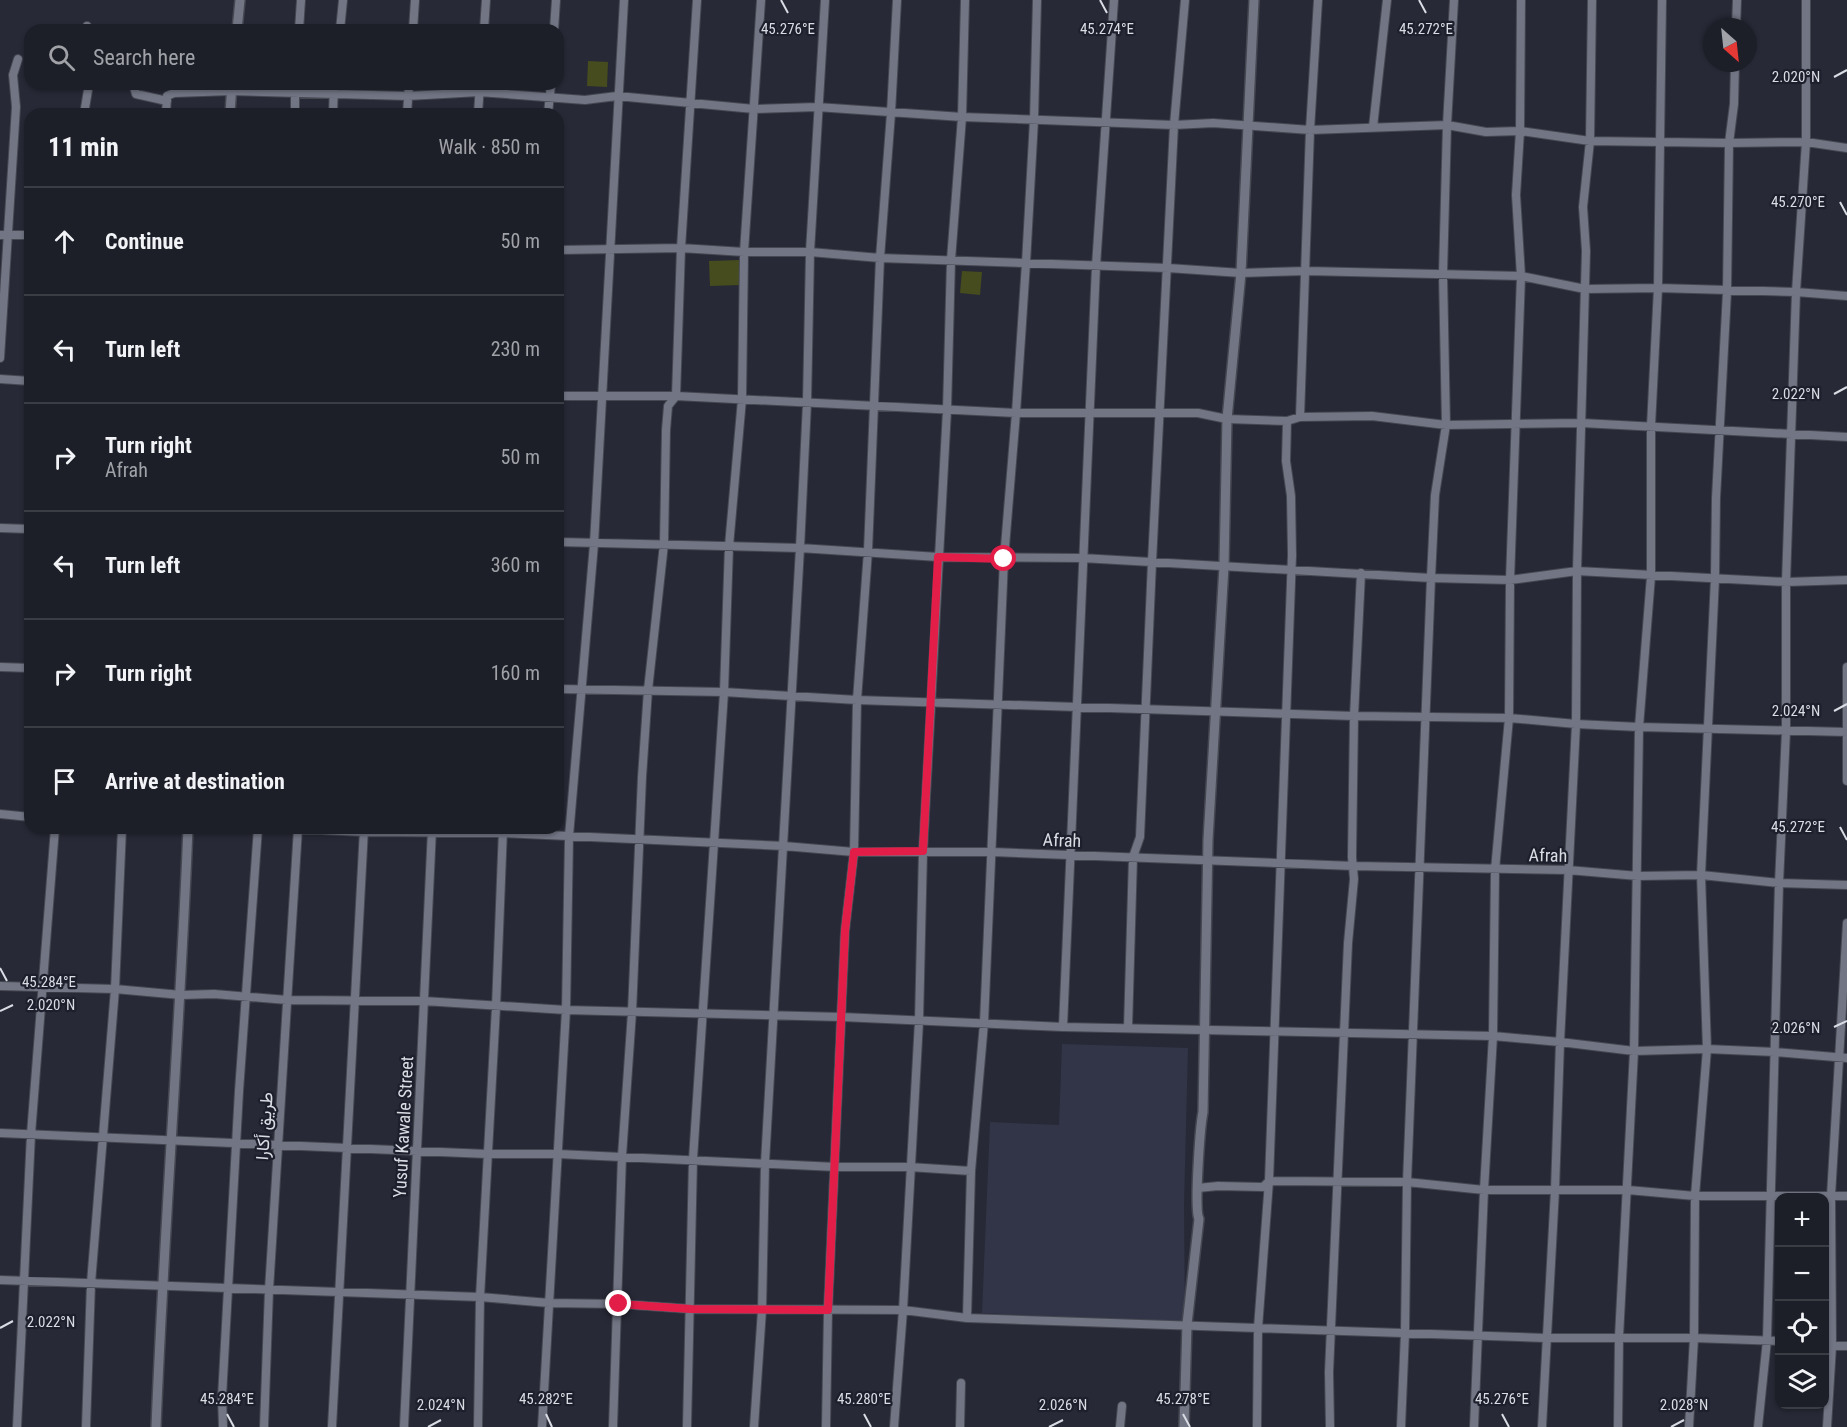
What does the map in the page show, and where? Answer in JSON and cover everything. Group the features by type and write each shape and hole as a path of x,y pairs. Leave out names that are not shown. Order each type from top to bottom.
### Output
{"street":[{"path":"238,24 240,0"},
{"path":"299,24 301,0"},
{"path":"341,24 343,0"},
{"path":"413,24 415,0"},
{"path":"484,24 486,0"},
{"path":"554,24 556,0"},
{"path":"542,1427 566,1010 569,836 594,543 624,0"},
{"path":"613,1427 619,1304 622,1156 632,1012 639,839 648,690 664,544 668,406 676,396 681,248 698,0"},
{"path":"687,1427 693,1159 724,692 729,546 742,399 744,252 761,0"},
{"path":"754,1427 762,1310 765,1163 807,403 810,252 817,107 825,0"},
{"path":"826,1427 828,1310 845,931 854,852 857,700 868,551 880,258 897,0"},
{"path":"894,1427 919,1021 923,851 947,410 951,260 962,117 965,0"},
{"path":"967,1318 971,1171 984,1023 1004,559 1026,263 1034,120 1037,0"},
{"path":"1063,1027 1075,707 1096,266 1114,0"},
{"path":"1128,1028 1133,857 1140,837 1174,125 1185,0"},
{"path":"1184,1427 1187,1324 1199,1219 1196,1213 1208,860 1224,566 1227,419 1241,273 1254,0"},
{"path":"1300,417 1307,271 1310,130 1318,0"},
{"path":"1372,127 1387,0"},
{"path":"1401,1427 1407,1182 1431,578 1435,495 1446,425 1443,274 1447,125 1454,0"},
{"path":"1474,1427 1493,1036 1495,870 1509,718 1510,580 1521,276 1516,195 1520,131 1521,0"},
{"path":"1542,1427 1576,724 1577,571 1586,251 1583,207 1590,141 1592,0"},
{"path":"1618,1427 1619,1337 1634,1052 1640,727 1652,576 1651,426 1658,288 1662,0"},
{"path":"1736,18 1737,0"},
{"path":"1758,1427 1767,1340 1779,883 1786,731 1786,582 1796,292 1806,142 1806,0"},
{"path":"0,358 16,107 13,75 18,59"},
{"path":"1689,1427 1694,1338 1695,1196 1707,1049 1701,875 1715,578 1716,498 1721,429 1729,143 1734,104 1735,72"},
{"path":"85,108 88,90"},
{"path":"135,90 136,94 167,101"},
{"path":"166,108 168,96 174,93 203,90"},
{"path":"230,108 232,90"},
{"path":"264,90 333,95 408,96 461,90"},
{"path":"333,90 333,108"},
{"path":"407,108 408,90"},
{"path":"478,108 479,90"},
{"path":"497,90 585,100 617,96 754,109 817,107 962,117 1174,125 1213,123 1310,130 1447,125 1486,132 1520,131 1590,141 1806,142 1847,148"},
{"path":"549,108 550,90"},
{"path":"295,93 295,108"},
{"path":"0,235 24,235"},
{"path":"564,250 681,248 1241,273 1307,271 1521,276 1585,289 1658,288 1726,292 1796,292 1847,296"},
{"path":"0,379 24,381"},
{"path":"564,396 676,396 1016,413 1161,415 1198,413 1227,419 1287,421 1300,417 1372,416 1446,425 1582,423 1847,437"},
{"path":"1257,1427 1258,1328 1269,1181 1291,570 1292,508 1286,461 1287,421"},
{"path":"0,528 24,529"},
{"path":"564,542 800,548 938,557 1082,558 1431,578 1510,580 1577,571 1786,582 1847,580"},
{"path":"1330,1427 1329,1372 1348,943 1354,866 1354,716 1361,573"},
{"path":"1847,667 1847,781"},
{"path":"0,668 24,668"},
{"path":"564,689 724,692 931,703 1285,714 1509,718 1640,727 1846,732"},
{"path":"0,814 24,816"},
{"path":"17,1427 31,1134 55,834"},
{"path":"86,1427 91,1284 115,989 122,834"},
{"path":"156,1427 162,1286 181,994 188,834"},
{"path":"222,1427 239,1091 258,834"},
{"name":"طريق أكارا","path":"264,1427 268,1290 298,834"},
{"path":"332,1427 364,834"},
{"name":"Yusuf Kawale Street","path":"404,1427 432,834"},
{"path":"478,1427 480,1297 503,834"},
{"name":"Afrah","path":"547,834 784,846 854,852 993,852 1354,866 1568,870 1638,876 1701,875 1779,883 1847,885"},
{"path":"1829,1301 1831,1196 1843,1058 1847,923"},
{"path":"0,986 115,989 287,1000 424,1002 566,1010 842,1017 1063,1027 1493,1036 1634,1052 1707,1049 1843,1058"},
{"path":"0,1133 171,1142 238,1142 278,1146 487,1154 622,1156 836,1167 909,1167 971,1171"},
{"path":"1198,1188 1263,1187 1269,1181 1407,1182 1484,1190 1628,1190 1695,1196 1847,1196"},
{"path":"0,1280 411,1294 691,1309 903,1310 967,1318 1546,1338 1619,1337 1775,1341"},
{"path":"1829,1345 1847,1346"},
{"path":"1827,1427 1828,1355"},
{"path":"960,1427 962,1383"},
{"path":"1120,1427 1122,1407"}],"shaded area":[{"path":"1062,1044 1188,1048 1184,1205 1185,1323 982,1313 990,1122 1059,1125"}],"green space":[{"path":"588,61 608,62 607,87 587,86"},
{"path":"740,260 740,285 710,286 709,261"},
{"path":"962,271 982,272 980,295 960,293"}],"route":[{"path":"619,1304 691,1309 828,1310 845,931 854,852 923,851 938,557 1004,559"}]}
